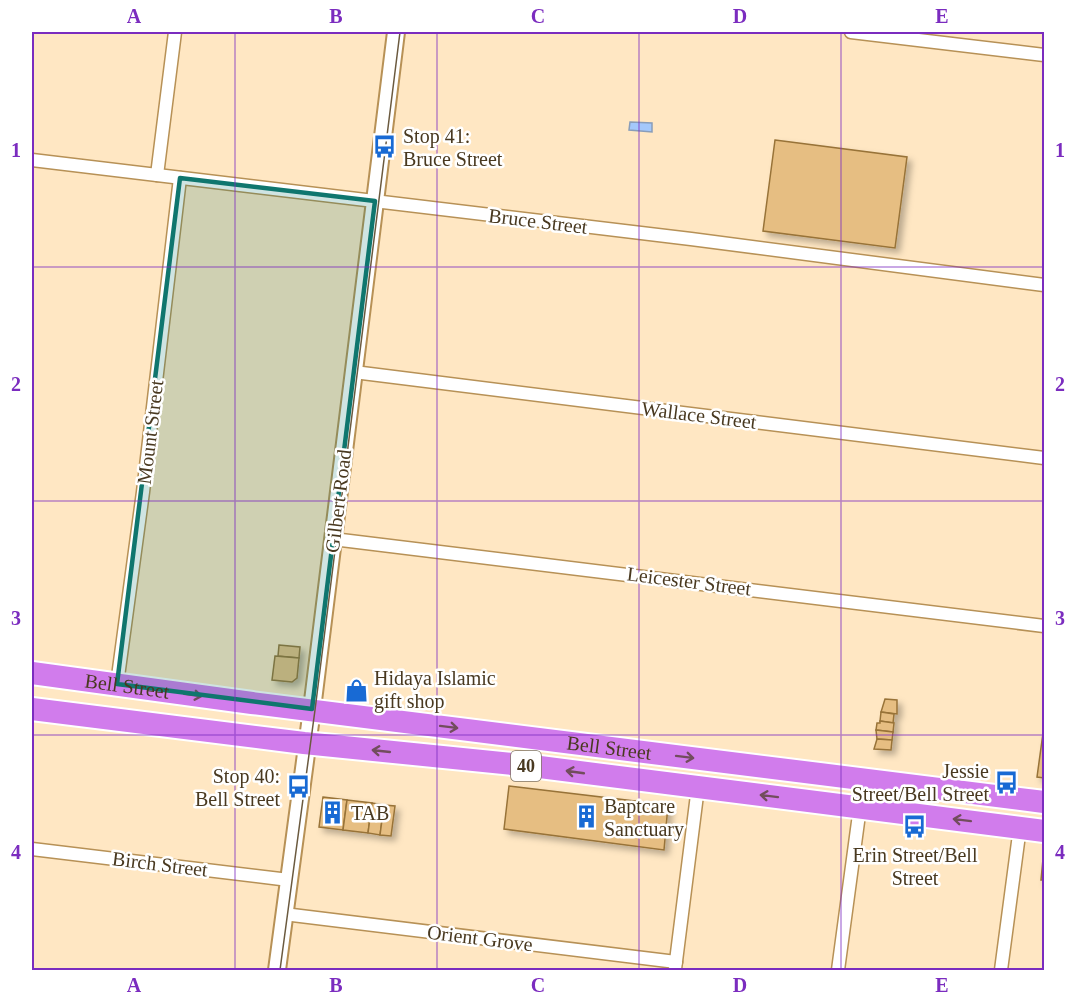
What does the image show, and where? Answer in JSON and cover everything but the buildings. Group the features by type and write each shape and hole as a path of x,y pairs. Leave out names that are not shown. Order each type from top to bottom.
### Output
{"highway":[{"name":"Bell Street","path":"32,673 252,703 1044,802"},
{"name":"Bell Street","path":"32,709 307,744 532,766 1044,831"}],"street":[{"path":"157,175 175,32"},
{"name":"Gilbert Road","path":"277,970 312,709 396,32"},
{"path":"851,32 1044,55"},
{"name":"Bruce Street","path":"32,160 274,188 1044,285"},
{"name":"Mount Street","path":"117,684 143,492 180,178"},
{"name":"Wallace Street","path":"354,372 1044,458"},
{"name":"Leicester Street","path":"333,539 1044,626"},
{"path":"675,966 698,787"},
{"path":"838,970 860,807"},
{"path":"1001,970 1020,827"},
{"name":"Birch Street","path":"32,849 289,880"},
{"name":"Orient Grove","path":"284,914 675,966"}],"highlighted area":[{"path":"180,178 375,201 312,709 117,684"}],"water":[{"path":"630,122 652,123 652,132 629,130"}],"tram line":[{"path":"280,970 400,32"}],"place":[{"name":"Stop 41: Bruce Street","path":"385,147"},
{"name":"Hidaya Islamic gift shop","path":"356,690"},
{"name":"Jessie Street/Bell Street","path":"1007,782"},
{"name":"Stop 40: Bell Street","path":"298,787"},
{"name":"TAB","path":"333,813"},
{"name":"Baptcare Sanctuary","path":"586,817"},
{"name":"Erin Street/Bell Street","path":"915,827"}]}
